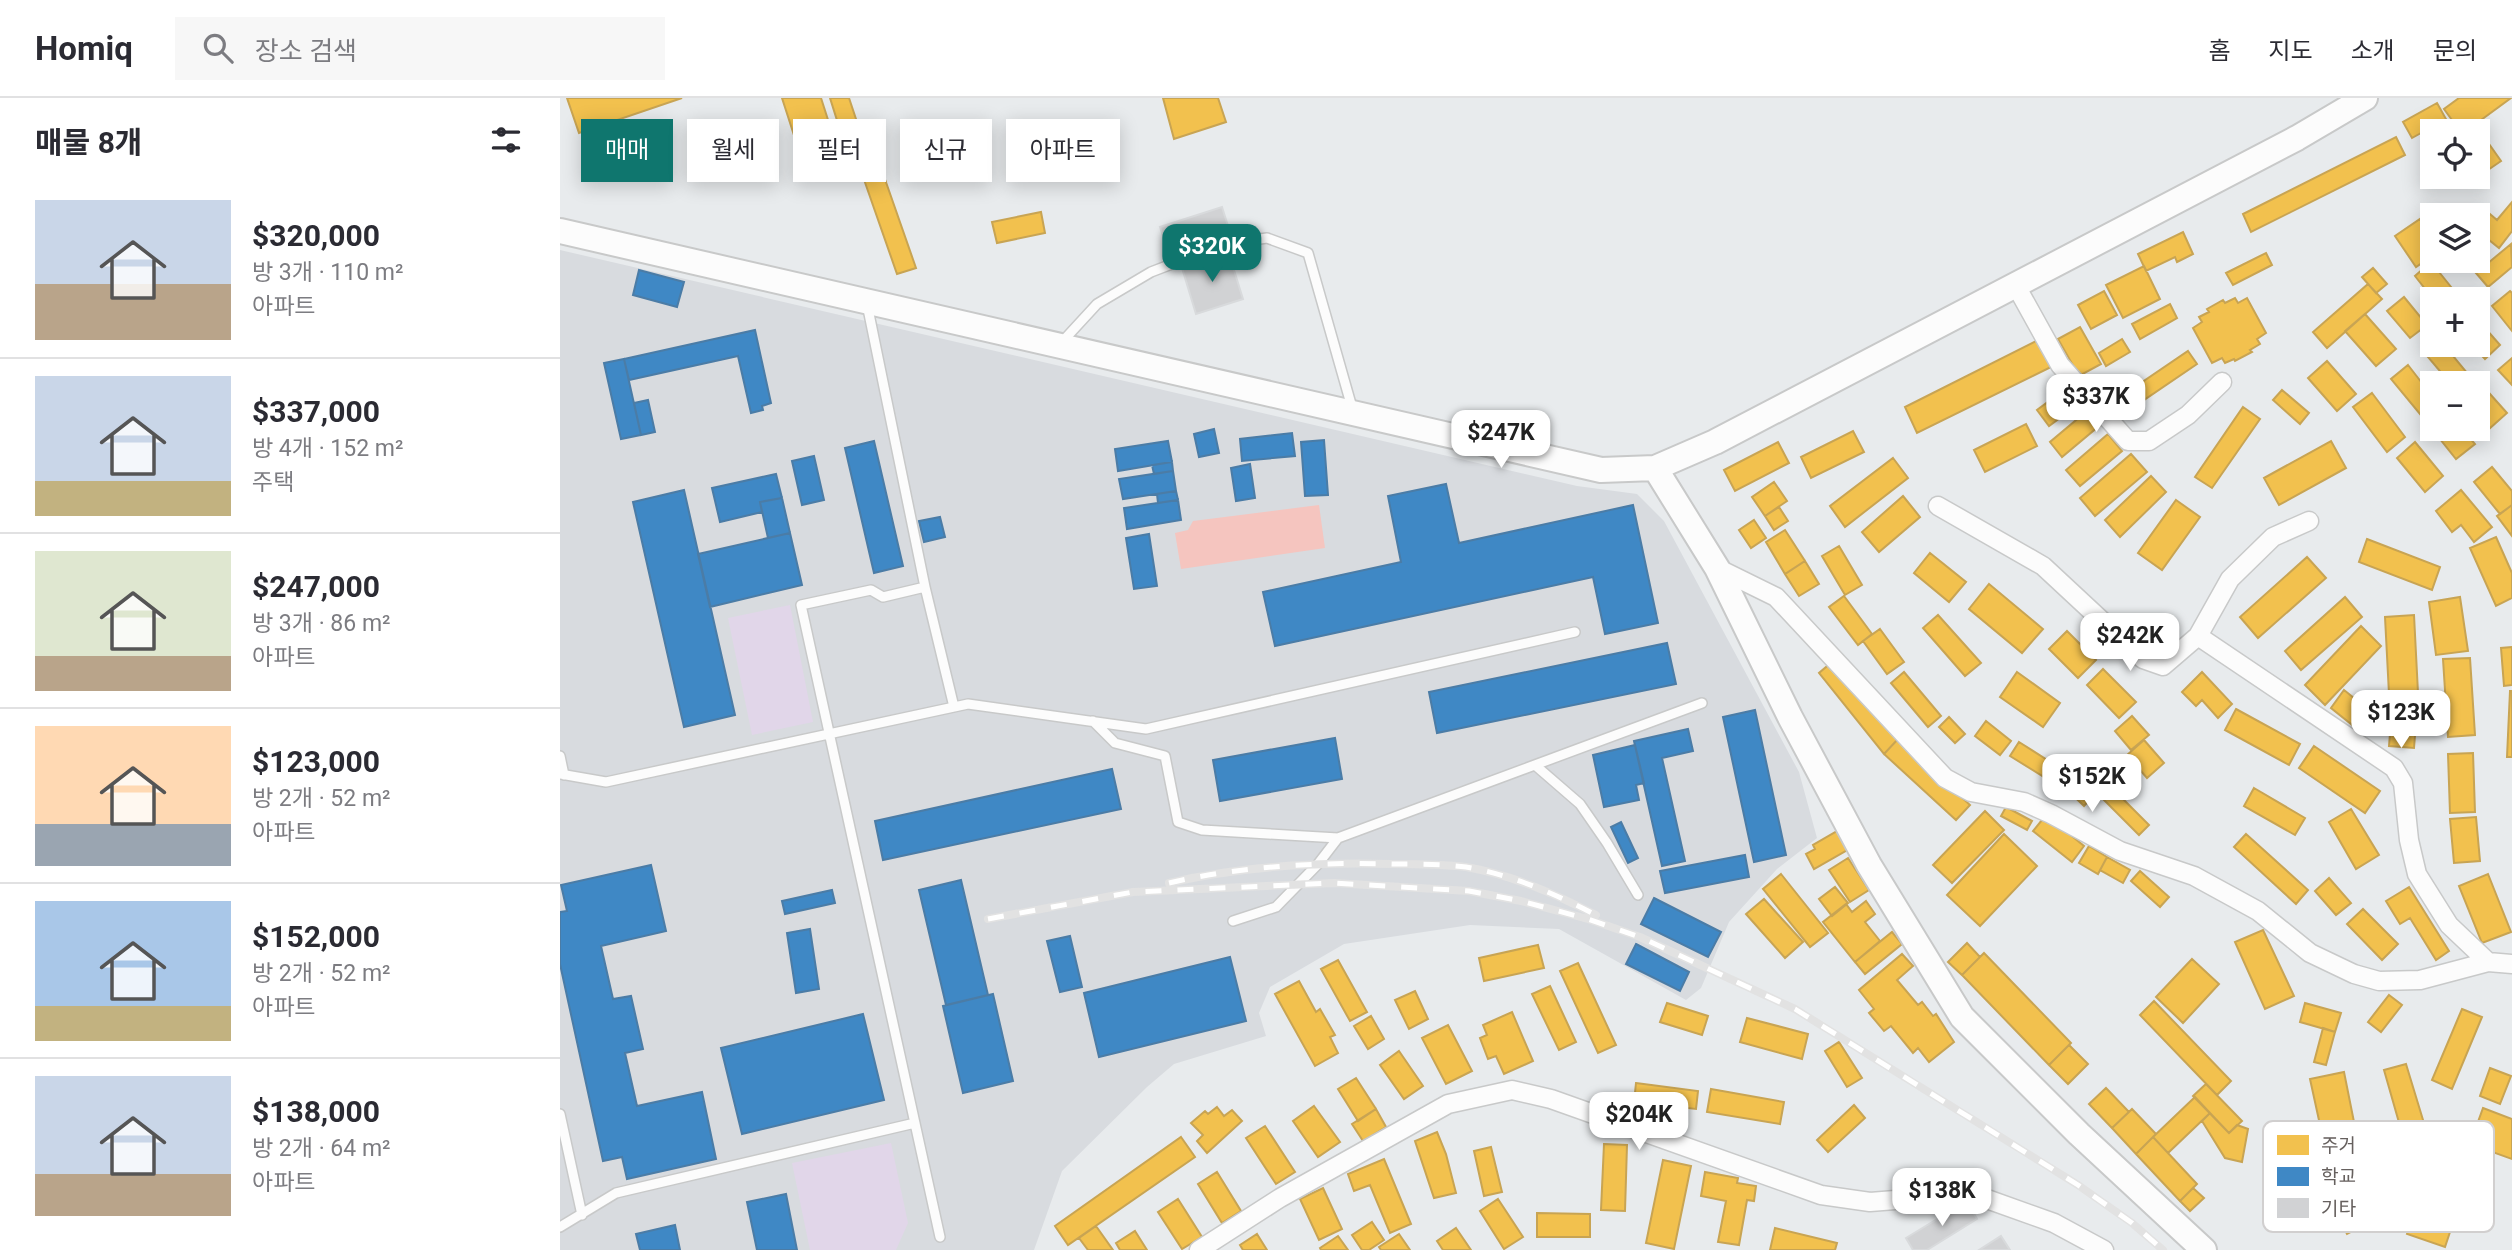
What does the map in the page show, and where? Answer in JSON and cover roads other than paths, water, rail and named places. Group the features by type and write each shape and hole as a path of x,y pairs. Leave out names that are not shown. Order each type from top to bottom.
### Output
{"street":[{"path":"560,232 1601,470 1655,467 1715,442 2297,138 2365,98"},
{"path":"2015,284 2060,365 2128,440 2149,441 2188,415 2222,382"},
{"path":"1655,467 1717,568 1790,717 1869,865 1962,1017 2079,1134 2204,1250"},
{"path":"1938,506 2043,566 2143,659 2163,666 2198,636 2231,579 2273,537 2309,521"},
{"path":"1717,568 1776,597 1945,778 1971,792 2024,802 2120,851 2194,876 2258,911 2310,953 2354,974 2379,981 2420,981 2488,962 2512,964"},
{"path":"2198,636 2394,768 2403,783 2409,840 2417,874 2449,925 2488,962"},
{"path":"1199,1250 1280,1198 1448,1104 1512,1090 1551,1099 1821,1195 1870,1202 1958,1195 1984,1198 2054,1223 2104,1250"}],"lane":[{"path":"1059,346 1097,304 1151,272 1224,244 1268,238 1308,253 1353,413"},
{"path":"866,302 925,587 954,707"},
{"path":"925,587 883,597 871,590 801,605 940,1237"},
{"path":"560,756 562,774 606,782 968,704 1146,729 1575,632"},
{"path":"1093,721 1115,743 1165,756 1178,822 1202,830 1338,838 1702,703"},
{"path":"1535,765 1580,804 1638,895"},
{"path":"1233,921 1276,907 1318,864 1338,838"},
{"path":"560,1114 582,1215"},
{"path":"560,1227 616,1194 915,1123"}],"railway":[{"path":"1169,883 1280,866 1448,865 1483,870 1517,880 1596,915"},
{"path":"988,919 1133,892 1334,883 1469,891 1521,901 1588,919 1640,937 1795,1009 2078,1185 2132,1223 2163,1250"}]}
